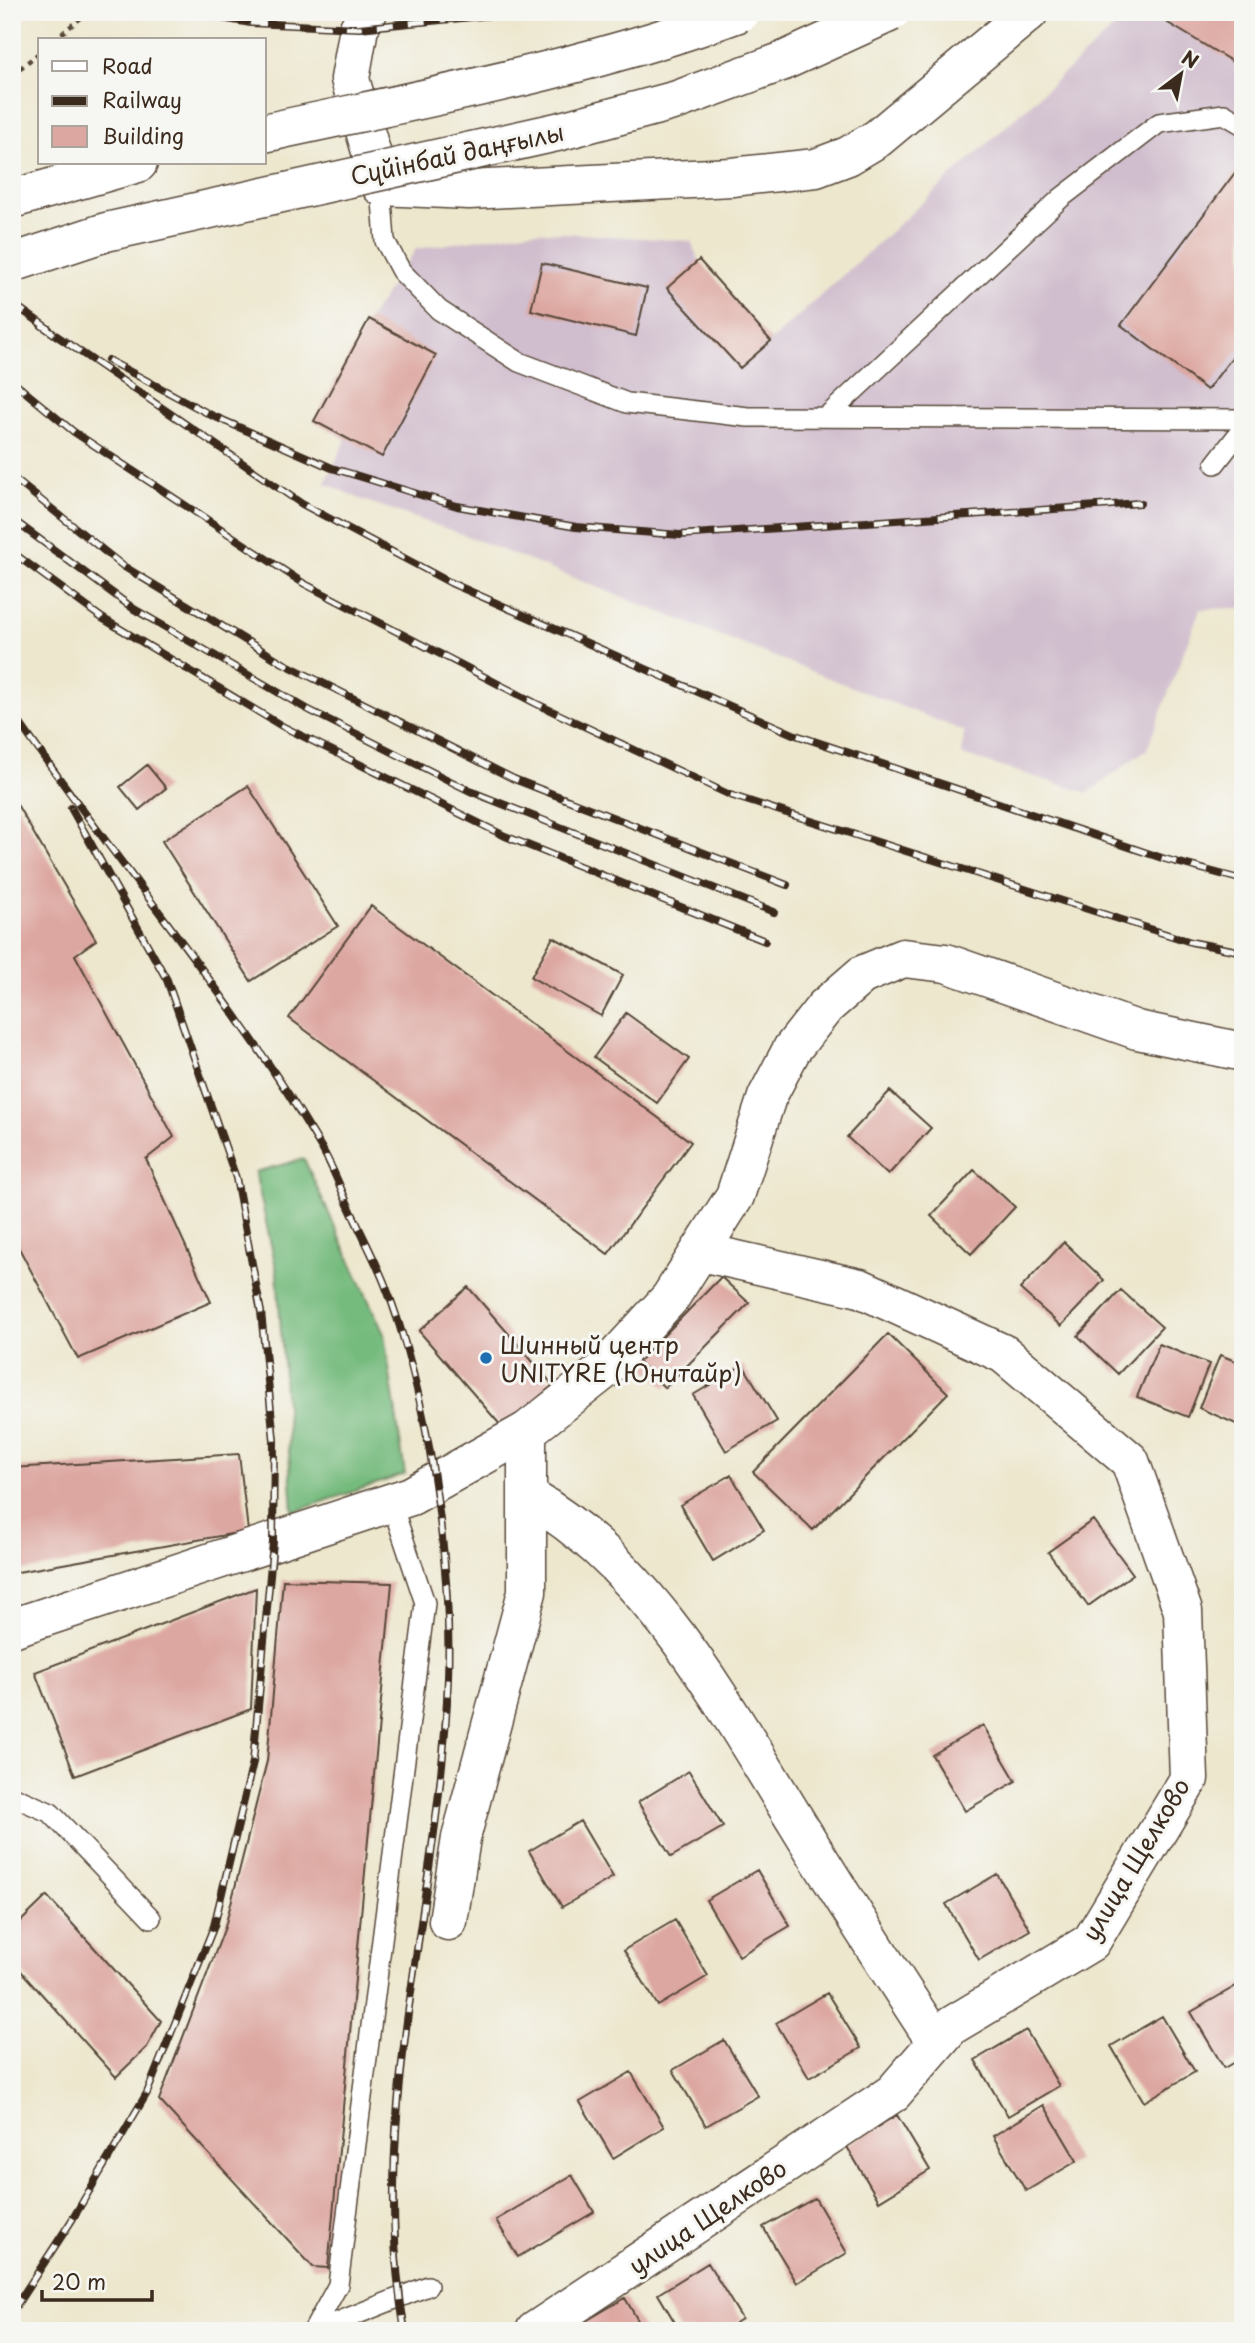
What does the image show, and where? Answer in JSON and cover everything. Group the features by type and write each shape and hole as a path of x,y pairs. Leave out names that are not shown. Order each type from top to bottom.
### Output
{"street":[{"path":"368,12 359,28 350,79 381,186 469,190 732,177 816,169 848,156 878,138 1029,12"},
{"path":"266,133 542,73 659,42 741,12"},
{"name":"Сүйінбай даңғылы","path":"12,263 106,232 557,132 677,100 781,62 891,12"},
{"path":"12,199 134,164"},
{"path":"12,1628 411,1496 527,1431 602,1372 670,1298 735,1196 767,1097 792,1049 825,1007 862,975 903,958 946,963 1137,1030 1243,1052"},
{"name":"улица Щелково","path":"535,2331 893,2092 951,2026 1091,1942 1189,1779 1183,1611 1130,1461 1004,1354 860,1288 701,1252"},
{"path":"447,1922 461,1838 527,1591 527,1431"},
{"path":"527,1496 551,1509 620,1570 697,1662 856,1920 936,2042"}],"lane":[{"path":"826,417 1061,198 1159,123 1224,114 1243,125"},
{"path":"381,186 385,241 401,271 439,310 519,362 627,402 748,416 1243,419"},
{"path":"1215,464 1243,428"},
{"path":"314,2331 338,2285 425,1603 391,1502"},
{"path":"12,1796 51,1813 151,1918"},
{"path":"314,2331 428,2286"}],"path":[{"path":"56,38 88,12"},
{"path":"12,75 38,54"}],"shaded area":[{"path":"1131,12 1243,12 1243,608 1200,609 1147,749 1088,793 962,755 964,731 456,532 360,499 325,483 346,439 314,421 369,319 416,249 531,231 691,241 699,260 771,341"}],"green space":[{"path":"304,1159 384,1334 405,1474 293,1512 277,1272 255,1172"}],"building":[{"path":"1161,12 1243,12 1243,68 1158,17"},
{"path":"1243,162 1243,343 1207,390 1121,325"},
{"path":"699,260 771,341 740,368 667,288"},
{"path":"542,263 647,288 636,336 531,310"},
{"path":"369,319 436,355 382,457 314,421"},
{"path":"147,765 166,788 139,810 120,787"},
{"path":"248,786 338,926 251,981 162,841"},
{"path":"12,796 96,940 75,955 174,1137 146,1159 211,1302 78,1359 12,1235"},
{"path":"371,906 691,1142 608,1254 289,1018"},
{"path":"553,937 623,975 601,1016 531,977"},
{"path":"626,1013 689,1059 657,1103 594,1057"},
{"path":"890,1091 931,1128 888,1175 847,1137"},
{"path":"974,1170 1015,1207 971,1254 931,1216"},
{"path":"1064,1242 1104,1280 1061,1326 1020,1289"},
{"path":"721,1277 749,1303 665,1388 638,1362"},
{"name":"Шинный центр UNITYRE (Юнитайр)","path":"468,1287 553,1385 503,1428 419,1331"},
{"path":"1121,1290 1162,1327 1118,1374 1078,1336"},
{"path":"888,1334 948,1393 813,1530 753,1472"},
{"path":"1159,1344 1209,1364 1188,1417 1137,1397"},
{"path":"1220,1355 1243,1364 1243,1427 1199,1408"},
{"path":"743,1365 777,1421 726,1451 693,1395"},
{"path":"239,1454 248,1531 12,1573 12,1468"},
{"path":"731,1475 764,1530 713,1561 680,1505"},
{"path":"1093,1520 1133,1574 1088,1606 1048,1552"},
{"path":"283,1580 392,1583 328,2268 313,2267 159,2100 225,1927 267,1761"},
{"path":"256,1588 251,1709 75,1776 35,1672"},
{"path":"983,1725 1016,1781 965,1811 932,1755"},
{"path":"689,1771 723,1827 671,1857 638,1802"},
{"path":"580,1821 613,1877 562,1907 529,1851"},
{"path":"757,1870 790,1926 739,1956 706,1900"},
{"path":"997,1874 1030,1930 979,1960 946,1904"},
{"path":"47,1896 161,2021 147,2047 116,2077 12,1961 12,1930"},
{"path":"675,1920 708,1976 658,2006 624,1950"},
{"path":"1243,1982 1243,2057 1224,2068 1191,2012"},
{"path":"827,1993 861,2048 809,2078 776,2023"},
{"path":"1162,2016 1195,2072 1144,2102 1111,2046"},
{"path":"1026,2030 1059,2086 1008,2116 975,2060"},
{"path":"724,2040 758,2096 706,2126 673,2070"},
{"path":"631,2072 664,2127 613,2158 580,2102"},
{"path":"1044,2105 1077,2161 1026,2191 993,2136"},
{"path":"897,2115 930,2170 879,2201 846,2145"},
{"path":"572,2175 594,2212 518,2257 496,2220"},
{"path":"815,2198 847,2253 797,2283 763,2227"},
{"path":"708,2263 742,2319 722,2331 680,2331 658,2294"},
{"path":"625,2298 644,2331 575,2331 574,2328"}],"railway":[{"path":"187,12 251,23 359,28 522,12"},
{"path":"12,303 49,329"},
{"path":"41,325 302,504 451,583 793,734 1165,859 1243,880"},
{"path":"108,360 211,415 332,468 457,506 576,527 680,535 1140,503"},
{"path":"12,381 74,432 303,583 537,704 730,795 1191,942 1243,952"},
{"path":"12,477 123,566 283,663 514,779 787,885"},
{"path":"12,519 134,609 307,709 470,791 774,912"},
{"path":"12,552 102,618 282,726 505,836 765,941"},
{"path":"12,712 249,1035 321,1147 384,1282 413,1374 425,1425 441,1530 446,1582 448,1678 443,1760 409,2004 394,2167 395,2249 405,2331"},
{"path":"12,2312 72,2220 147,2093 214,1926 253,1762 273,1542 274,1440 261,1312 236,1178 167,980 71,808"}],"place":[{"name":"Шинный центр UNITYRE (Юнитайр)","path":"486,1358"}]}
